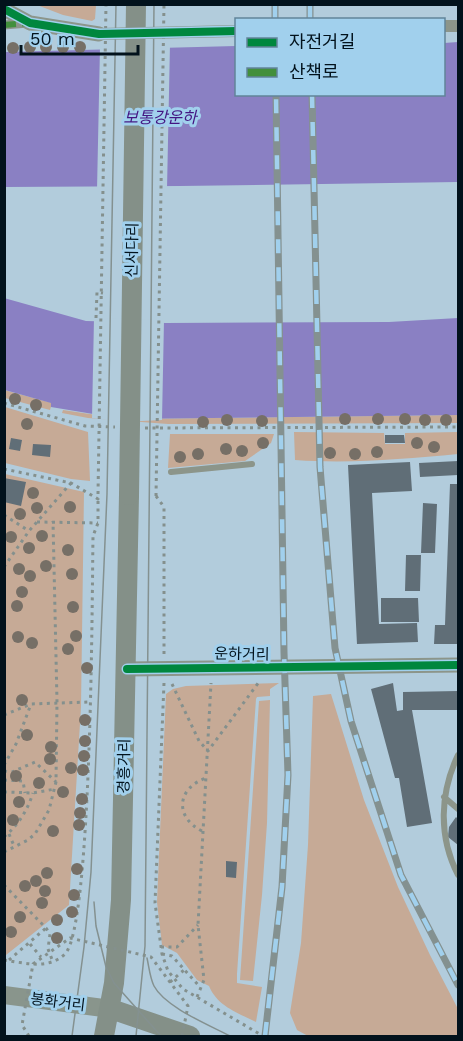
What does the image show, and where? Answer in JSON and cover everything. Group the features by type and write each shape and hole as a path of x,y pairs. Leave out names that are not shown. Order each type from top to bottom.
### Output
{"main road":[{"name":"신서다리","path":"129,495 136,4"},
{"name":"경흥거리","path":"104,1036 111,1009 121,900 129,495"},
{"name":"봉화거리","path":"4,995 111,1009"},
{"path":"111,1009 190,1036"}],"street":[{"path":"4,9 30,23"},
{"path":"4,25 30,23 99,34 235,31"},
{"name":"운하거리","path":"127,669 459,665"}],"lane":[{"path":"171,472 252,464"},
{"path":"459,755 449,775 444,797 443,823 448,849 459,875"},
{"path":"444,797 459,809"}],"path":[{"path":"7,960 37,965 53,962 67,952 78,914 82,876 90,702 93,536 98,523 106,4"},
{"path":"164,4 156,496 164,507 164,668 155,903 162,954 168,971 183,988 263,1036"},
{"path":"96,318 97,292 103,292"},
{"path":"4,403 85,426 118,427"},
{"path":"139,428 459,427"},
{"path":"4,469 71,483 98,496"},
{"path":"4,567 29,531 71,483"},
{"path":"4,515 29,531"},
{"path":"4,852 35,834 49,810 55,789 57,702 53,521"},
{"path":"37,522 98,523"},
{"path":"208,751 259,682"},
{"path":"197,997 204,980 198,925 211,683"},
{"path":"172,684 199,741 208,751"},
{"path":"4,715 31,704 90,702"},
{"path":"4,765 16,744 31,704"},
{"path":"4,771 12,772 35,762 56,782"},
{"path":"203,832 188,821 183,804 189,788 206,778"},
{"path":"4,780 23,781 25,793"},
{"path":"4,792 33,793 55,789"},
{"path":"4,837 18,825 28,808 33,793"},
{"path":"9,833 14,846"},
{"path":"4,885 50,934 48,949 53,962"},
{"path":"161,948 177,947 198,925"},
{"path":"7,960 30,944 46,928"},
{"path":"29,1036 22,1025 33,964 70,939 151,957 188,1006 182,1036"},
{"path":"30,944 41,957"},
{"path":"162,954 172,956 201,987"},
{"path":"170,982 184,970"}],"shaded area":[{"path":"37,5 96,5 95,19 92,21 63,15"},
{"path":"4,390 52,403 50,410 5,398"},
{"path":"5,407 88,432 90,481 71,479 5,463"},
{"path":"63,410 123,419 458,415 458,423 168,424 88,418 62,413"},
{"path":"294,432 384,433 385,444 405,444 405,433 458,432 458,454 357,461 295,460"},
{"path":"170,434 274,434 271,443 245,461 168,468"},
{"path":"5,474 84,492 81,707 69,905 6,955 5,955"},
{"path":"279,683 270,689 270,696 256,699 237,974 237,983 262,987 256,1022 223,1004 209,986 197,980 177,953 162,945 157,902 166,694 173,689 186,686"},
{"path":"331,694 364,800 398,887 458,1009 458,1036 308,1036 297,1030 290,1013 301,943 308,845 313,696"},
{"path":"270,700 267,823 253,981 240,980 259,701"}],"water":[{"name":"보통강운하","path":"458,42 458,182 5,187 4,52 235,46 235,96 445,96 445,43"},
{"path":"4,298 86,321 389,322 458,318 458,415 123,419 51,407 51,403 5,390"}],"pier":[{"path":"170,44 167,189 97,190 100,47"},
{"path":"94,318 164,320 162,420 122,422 92,418"}],"building":[{"path":"385,435 404,435 405,443 385,443"},
{"path":"11,438 22,440 20,451 9,449"},
{"path":"33,444 51,445 50,457 32,455"},
{"path":"458,461 458,475 420,477 419,463"},
{"path":"410,462 412,491 372,493 379,624 417,623 418,642 357,644 348,465"},
{"path":"4,478 26,482 21,506 4,502"},
{"path":"450,484 458,484 458,644 434,644 435,625 445,625"},
{"path":"423,503 437,504 435,553 421,553"},
{"path":"406,555 421,555 420,591 405,591"},
{"path":"381,598 418,598 419,622 381,622"},
{"path":"393,683 397,711 403,710 403,692 458,691 458,710 412,710 432,823 407,827 399,778 395,778 371,689"},
{"path":"456,817 458,819 458,845 448,837 449,827"},
{"path":"226,861 237,862 236,878 226,877"}],"tram line":[{"path":"72,1036 91,872 107,494 116,4"},
{"path":"136,1036 145,946 154,4"},
{"path":"94,902 96,926 106,967 114,983 161,1036"},
{"path":"147,958 154,986 160,994 188,1015 230,1036"}],"railway":[{"path":"275,4 275,18"},
{"path":"310,4 310,18"},
{"path":"265,1036 282,887 288,775 284,652 276,96"},
{"path":"312,96 320,467 335,648 351,721 401,875 458,985"}],"marked path":[{"path":"4,25 27,23"}],"cycle path":[{"path":"4,9 30,23 99,34 235,31"},
{"path":"127,669 458,665"}]}
